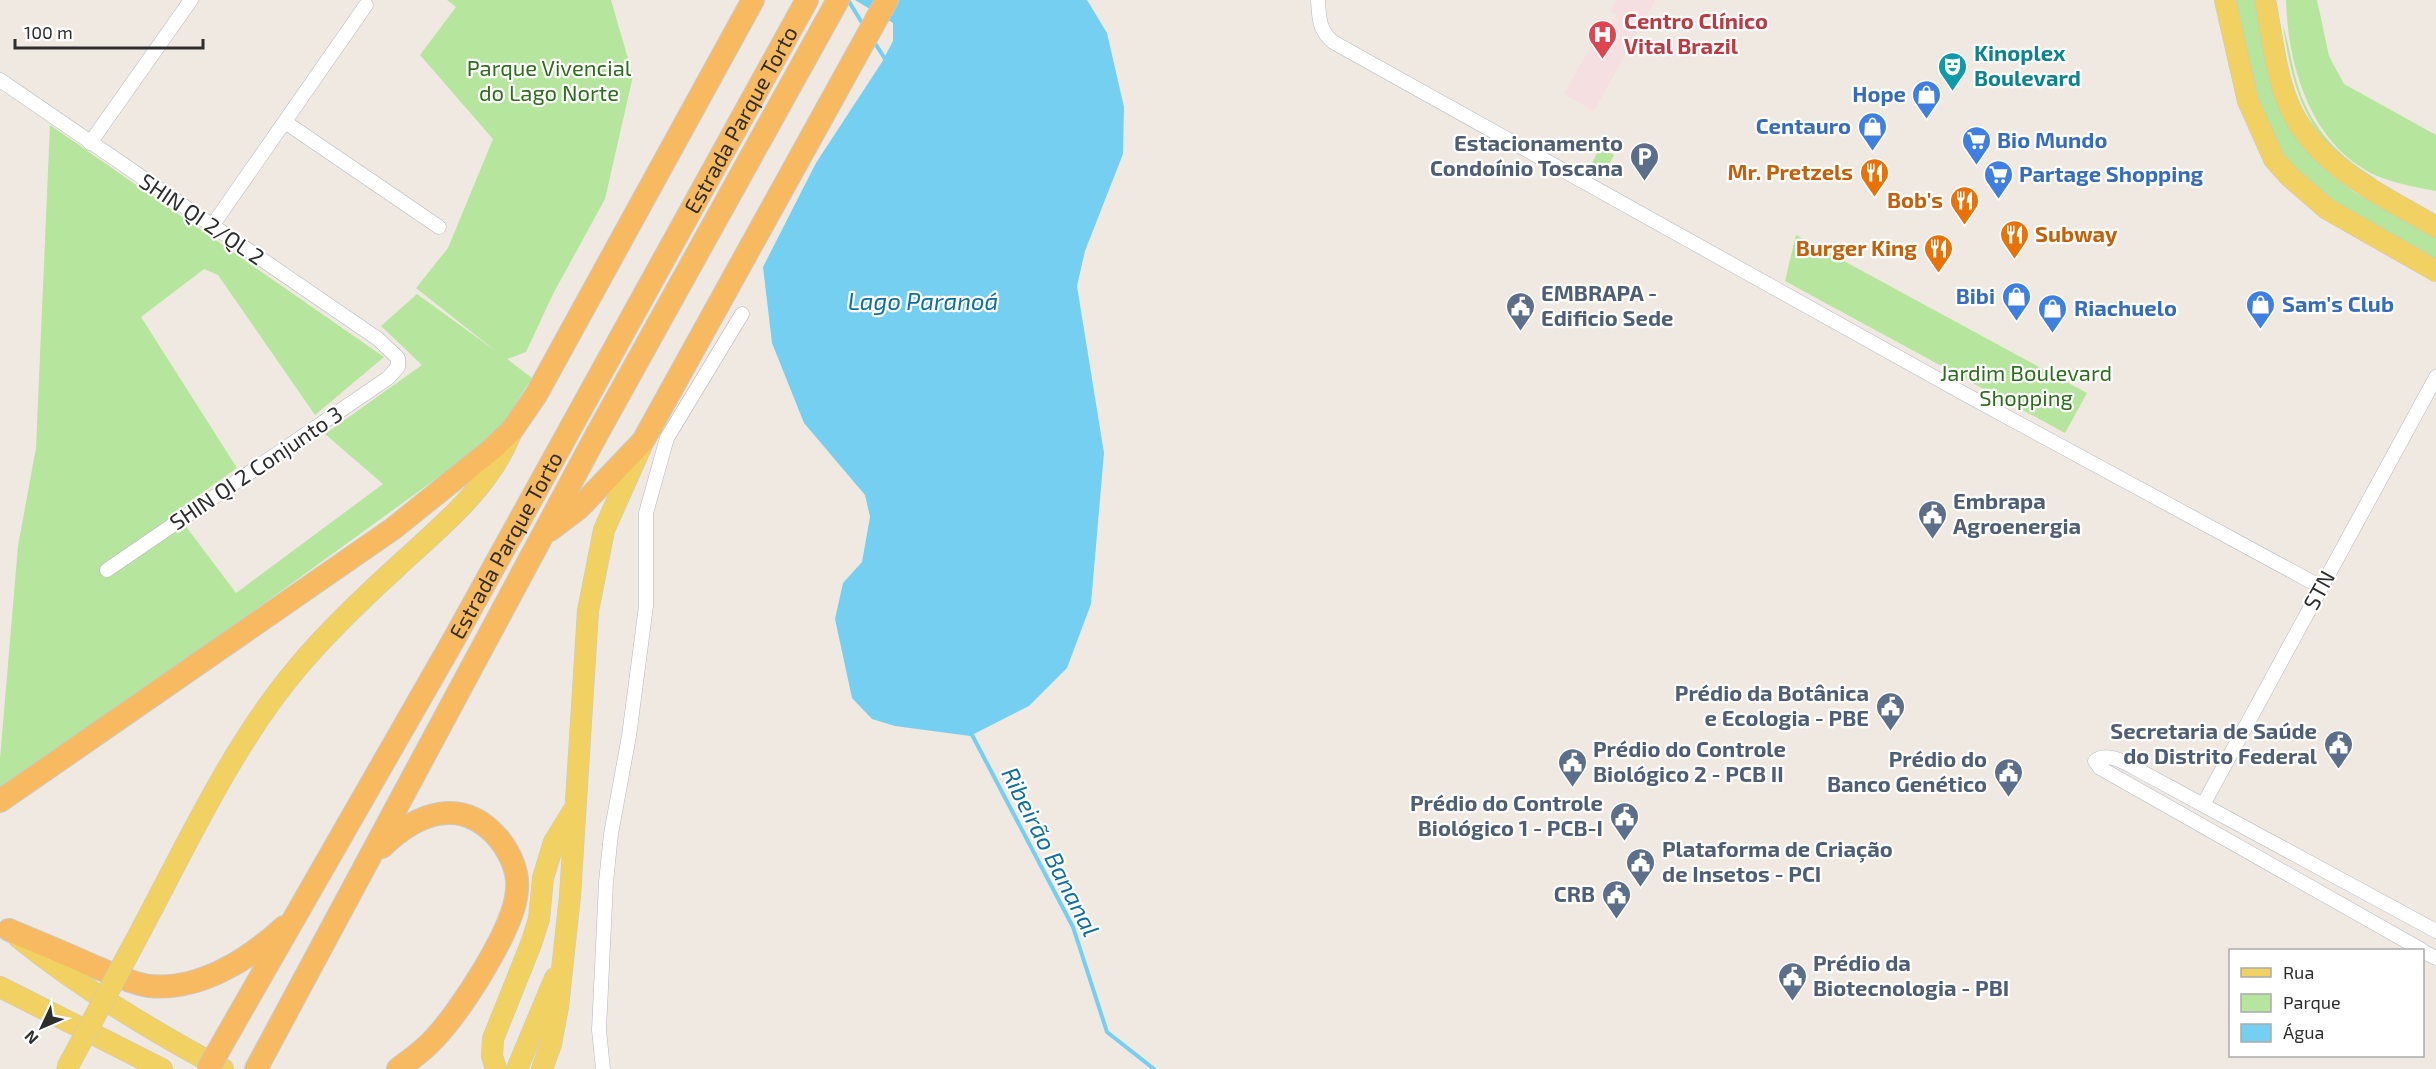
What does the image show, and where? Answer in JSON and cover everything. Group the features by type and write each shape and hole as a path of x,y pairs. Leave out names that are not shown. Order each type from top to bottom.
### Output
{"highway":[{"path":"0,801 404,522 453,483 512,430 536,395 753,0"},
{"name":"Estrada Parque Torto","path":"256,1069 544,535 838,0"},
{"path":"544,535 579,508 644,441 887,0"},
{"name":"Estrada Parque Torto","path":"208,1069 602,375 698,195 802,9"},
{"path":"368,861 405,826 437,813 455,812 474,818 491,830 506,847 514,867 518,889 513,909 492,952 433,1040 398,1069"},
{"path":"4,927 126,980 148,986 170,986 216,974 268,941 298,914"}],"main road":[{"path":"2225,0 2248,101 2274,159 2289,176 2327,209 2436,271"},
{"path":"2265,0 2281,84 2288,105 2314,144 2331,160 2377,194 2436,227"},
{"path":"67,1069 231,767 266,708 325,637 451,517 476,490 501,455 512,430"},
{"path":"542,1069 551,1044 564,958 585,642 594,574 604,530 644,441"},
{"path":"496,1069 492,1056 493,1039 531,944 538,919 543,878 554,842 575,808"},
{"path":"4,927 56,968 122,1011 223,1069"},
{"path":"517,1069 564,958"},
{"path":"0,987 162,1069"}],"street":[{"path":"90,143 191,0"},
{"path":"1318,0 1319,23 1324,33 1333,42 1961,392 2321,587"},
{"path":"212,226 366,5"},
{"name":"SHIN QI 2/QL 2","path":"0,80 378,339 396,354 399,362"},
{"path":"285,122 439,227"},
{"path":"603,1069 599,1030 606,882 611,834 629,736 646,606 646,513 667,438 742,314"},
{"name":"SHIN QI 2 Conjunto 3","path":"107,570 388,378 398,368 399,362"},
{"name":"STN","path":"2204,803 2436,377"},
{"path":"2418,949 2100,768 2095,761 2102,757 2119,760 2204,803 2436,931"}],"shaded area":[{"name":"Centro Clínico Vital Brazil","path":"1617,0 1655,0 1594,111 1564,94 1606,20 1612,23 1617,15 1611,11"}],"green space":[{"name":"Parque Vivencial do Lago Norte","path":"447,0 611,0 633,76 605,199 553,294 526,352 507,359 532,378 495,436 251,613 0,788 0,759 18,546 36,448 50,125 384,357 315,415 218,275 204,269 141,317 237,468 175,512 236,593 383,484 325,434 422,365 381,326 417,294 497,352 416,288 448,248 493,139 420,55 456,7"},
{"path":"2234,0 2256,0 2305,148 2328,172 2354,192 2436,237 2436,261 2332,200 2289,160 2272,136 2259,107"},
{"path":"2286,0 2317,0 2329,56 2344,84 2436,135 2436,191 2382,178 2358,165 2338,148 2321,127 2308,104 2299,79 2292,53"},
{"path":"2283,26 2297,81 2312,117 2329,142 2351,162 2377,179 2359,170 2333,150 2310,119 2295,84"},
{"path":"1600,147 1614,155 1601,179 1588,171"},
{"name":"Jardim Boulevard Shopping","path":"1796,235 2087,393 2065,433 1785,281"}],"water":[{"name":"Lago Paranoá","path":"855,0 1087,0 1107,33 1124,107 1123,154 1085,251 1077,286 1104,453 1091,604 1067,668 1029,706 970,736 895,726 872,719 852,698 835,619 843,583 862,562 870,517 865,495 804,423 772,343 763,267 816,163 882,62 893,41 893,23"}],"waterway":[{"path":"848,0 864,26"},
{"path":"873,40 887,62"},
{"name":"Ribeirão Bananal","path":"970,731 1073,927 1107,1032 1154,1069"}],"place":[{"name":"Centro Clínico Vital Brazil","path":"1603,60"},
{"name":"Kinoplex Boulevard","path":"1953,92"},
{"name":"Hope","path":"1927,120"},
{"name":"Centauro","path":"1872,152"},
{"name":"Bio Mundo","path":"1976,166"},
{"name":"Estacionamento Condoínio Toscana","path":"1644,182"},
{"name":"Mr. Pretzels","path":"1874,198"},
{"name":"Partage Shopping","path":"1998,200"},
{"name":"Bob's","path":"1964,226"},
{"name":"Subway","path":"2014,260"},
{"name":"Burger King","path":"1938,274"},
{"name":"Bibi","path":"2016,322"},
{"name":"Sam's Club","path":"2261,330"},
{"name":"EMBRAPA - Edificio Sede","path":"1520,332"},
{"name":"Riachuelo","path":"2053,334"},
{"name":"Embrapa Agroenergia","path":"1932,540"},
{"name":"Prédio da Botânica e Ecologia - PBE","path":"1890,732"},
{"name":"Secretaria de Saúde do Distrito Federal","path":"2338,770"},
{"name":"Prédio do Controle Biológico 2 - PCB II","path":"1572,788"},
{"name":"Prédio do Banco Genético","path":"2008,798"},
{"name":"Prédio do Controle Biológico 1 - PCB-I","path":"1624,842"},
{"name":"Plataforma de Criação de Insetos - PCI","path":"1641,888"},
{"name":"CRB","path":"1616,920"},
{"name":"Prédio da Biotecnologia - PBI","path":"1792,1002"}]}
